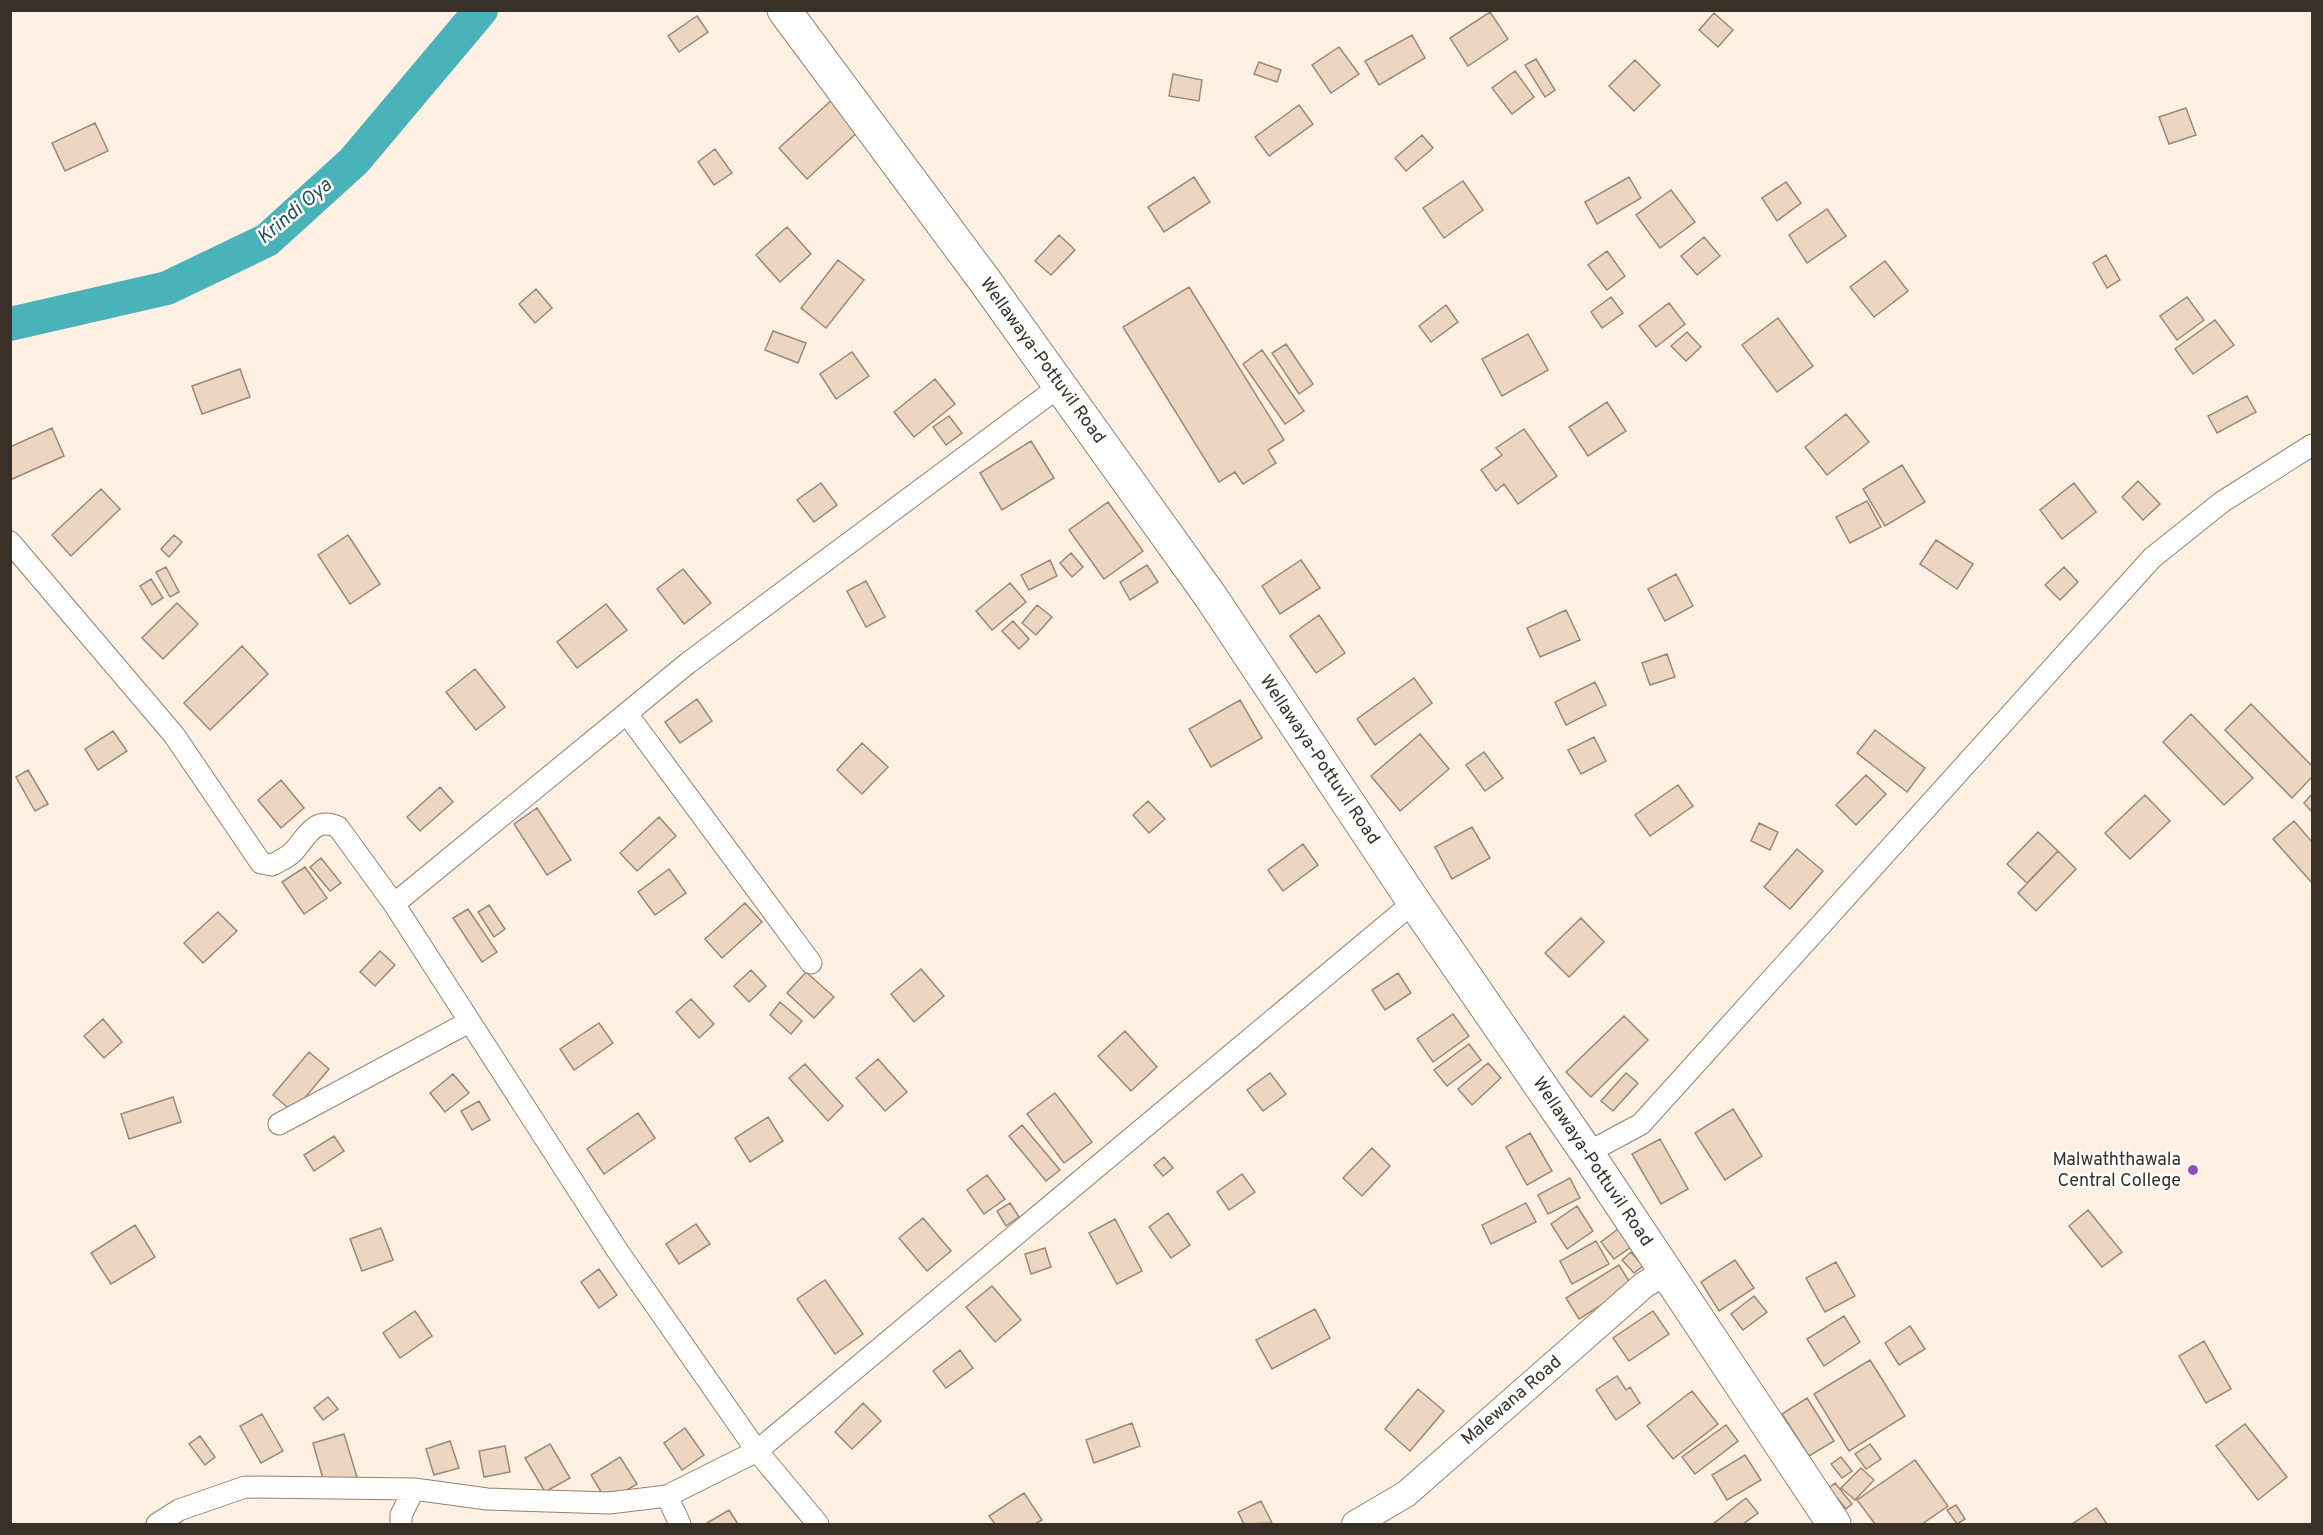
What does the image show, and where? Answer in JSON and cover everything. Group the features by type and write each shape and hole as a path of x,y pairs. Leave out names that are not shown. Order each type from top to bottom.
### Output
{"highway":[{"name":"Wellawaya-Pottuvil Road","path":"784,10 985,281 1211,597 1414,902 1587,1153 1834,1524"}],"street":[{"path":"394,904 688,663 1060,387"},
{"path":"1587,1153 1641,1124 2152,558 2222,501 2313,445"},
{"path":"10,542 174,735 261,863 272,865 291,855 315,826 330,823 338,827 394,904 617,1250 757,1451 818,1524"},
{"path":"627,714 811,963"},
{"path":"157,1524 180,1510 245,1487 414,1489 487,1498 609,1503 667,1496 757,1451 1414,902"},
{"path":"279,1124 469,1022"},
{"name":"Malewana Road","path":"1355,1524 1406,1494 1644,1285 1665,1272"},
{"path":"401,1524 401,1515 414,1489"},
{"path":"667,1496 680,1524"}],"building":[{"path":"1490,12 1508,39 1468,66 1450,38"},
{"path":"1714,13 1733,30 1718,47 1699,30"},
{"path":"697,16 708,32 679,52 668,36"},
{"path":"1412,35 1425,58 1379,85 1365,61"},
{"path":"1339,47 1359,74 1331,93 1312,65"},
{"path":"1536,59 1555,90 1545,97 1525,65"},
{"path":"1635,60 1660,85 1634,111 1609,86"},
{"path":"1259,62 1281,70 1277,82 1254,74"},
{"path":"1515,71 1534,97 1512,114 1492,88"},
{"path":"1173,74 1202,80 1199,101 1169,96"},
{"path":"834,98 862,128 807,179 779,148"},
{"path":"1299,105 1313,124 1269,156 1255,137"},
{"path":"2186,108 2196,135 2169,144 2159,117"},
{"path":"95,123 108,151 65,171 52,143"},
{"path":"1422,135 1433,148 1406,171 1395,158"},
{"path":"715,149 732,173 714,185 698,162"},
{"path":"1194,177 1210,202 1164,232 1148,207"},
{"path":"1629,177 1641,198 1597,224 1585,202"},
{"path":"1463,181 1483,210 1444,238 1423,208"},
{"path":"1786,182 1801,203 1777,221 1762,198"},
{"path":"1671,190 1695,222 1660,248 1636,215"},
{"path":"1827,209 1846,236 1807,263 1789,235"},
{"path":"787,227 811,254 780,282 756,255"},
{"path":"1059,235 1075,250 1051,275 1035,261"},
{"path":"1704,237 1720,256 1697,275 1681,256"},
{"path":"1607,251 1625,276 1607,290 1588,265"},
{"path":"2106,255 2120,280 2107,288 2093,263"},
{"path":"838,260 864,280 826,328 801,308"},
{"path":"1885,261 1908,291 1874,317 1850,287"},
{"path":"1189,287 1284,440 1268,450 1276,463 1243,484 1235,472 1219,482 1123,327"},
{"path":"536,289 552,308 535,323 519,304"},
{"path":"1611,297 1623,313 1602,328 1591,312"},
{"path":"2187,297 2204,320 2177,340 2160,316"},
{"path":"1669,303 1685,324 1656,347 1639,326"},
{"path":"1446,305 1458,322 1431,342 1419,326"},
{"path":"1778,318 1813,366 1777,392 1742,345"},
{"path":"2215,320 2234,345 2193,374 2175,349"},
{"path":"773,331 806,343 798,363 765,350"},
{"path":"1687,332 1701,347 1686,361 1671,346"},
{"path":"1528,334 1548,370 1502,396 1482,359"},
{"path":"1286,344 1313,384 1299,394 1272,353"},
{"path":"1262,350 1304,411 1285,424 1243,364"},
{"path":"852,352 869,376 836,399 820,374"},
{"path":"240,369 250,397 202,414 192,386"},
{"path":"935,379 955,404 914,437 894,412"},
{"path":"2247,396 2256,412 2217,433 2208,416"},
{"path":"1607,402 1626,431 1588,456 1569,427"},
{"path":"1846,414 1869,442 1827,475 1805,447"},
{"path":"949,416 962,433 946,445 933,427"},
{"path":"52,428 64,456 10,480 10,447"},
{"path":"1524,429 1557,476 1518,504 1504,484 1496,491 1481,470 1502,455 1496,448"},
{"path":"1031,441 1054,478 1002,510 980,473"},
{"path":"1902,465 1925,502 1885,526 1863,489"},
{"path":"2138,481 2160,504 2143,520 2122,497"},
{"path":"821,483 837,505 814,522 797,500"},
{"path":"2074,483 2096,512 2062,539 2040,510"},
{"path":"101,489 120,509 71,556 52,535"},
{"path":"1867,501 1881,527 1850,543 1836,517"},
{"path":"1108,502 1143,551 1104,579 1069,530"},
{"path":"174,535 182,542 169,557 161,549"},
{"path":"348,535 380,584 350,604 318,555"},
{"path":"1936,540 1973,564 1957,589 1920,564"},
{"path":"1071,553 1083,567 1072,577 1060,563"},
{"path":"1050,560 1057,576 1029,590 1021,575"},
{"path":"1301,560 1320,588 1280,614 1262,586"},
{"path":"1147,565 1158,582 1130,600 1120,582"},
{"path":"166,567 179,592 170,597 156,572"},
{"path":"2064,567 2078,582 2060,600 2045,585"},
{"path":"683,569 711,603 684,624 657,589"},
{"path":"1676,574 1693,606 1665,621 1648,589"},
{"path":"151,579 163,598 152,605 140,586"},
{"path":"866,581 885,617 866,627 847,591"},
{"path":"1010,583 1026,602 992,630 976,611"},
{"path":"177,603 198,624 163,659 142,638"},
{"path":"606,604 627,630 577,668 557,642"},
{"path":"1037,605 1052,617 1036,635 1022,623"},
{"path":"1566,610 1580,640 1540,657 1527,628"},
{"path":"1319,615 1345,653 1316,673 1290,636"},
{"path":"1013,621 1029,639 1019,649 1002,631"},
{"path":"242,646 268,674 210,730 184,703"},
{"path":"1667,654 1675,677 1650,685 1642,663"},
{"path":"475,669 505,707 476,730 446,692"},
{"path":"1414,678 1432,703 1375,745 1357,719"},
{"path":"1595,682 1606,705 1566,725 1555,702"},
{"path":"697,699 712,721 680,743 665,722"},
{"path":"1240,700 1262,738 1211,767 1189,729"},
{"path":"2251,704 2312,766 2312,777 2292,798 2225,730"},
{"path":"2191,714 2253,778 2224,805 2163,742"},
{"path":"1875,730 1925,768 1907,792 1857,753"},
{"path":"113,731 127,751 98,770 85,749"},
{"path":"1420,734 1449,769 1400,811 1371,776"},
{"path":"1594,737 1606,761 1581,774 1568,750"},
{"path":"862,743 888,767 862,794 837,770"},
{"path":"1484,752 1503,778 1485,791 1466,765"},
{"path":"28,770 48,804 35,811 16,777"},
{"path":"1866,775 1886,794 1856,825 1836,805"},
{"path":"281,780 304,808 281,828 258,800"},
{"path":"1678,785 1693,806 1650,836 1635,815"},
{"path":"440,787 453,802 420,831 407,817"},
{"path":"2312,794 2312,812 2304,803"},
{"path":"2145,795 2170,821 2130,859 2105,833"},
{"path":"1148,801 1165,819 1149,833 1133,815"},
{"path":"537,808 571,860 547,875 514,824"},
{"path":"659,817 676,836 637,871 620,853"},
{"path":"2294,821 2312,842 2312,883 2273,839"},
{"path":"1759,823 1778,832 1770,850 1751,841"},
{"path":"1472,827 1490,858 1452,879 1435,847"},
{"path":"2038,832 2058,851 2027,883 2007,864"},
{"path":"1303,844 1318,865 1283,891 1268,870"},
{"path":"1797,849 1823,871 1790,909 1764,887"},
{"path":"2058,851 2076,869 2036,911 2018,893"},
{"path":"321,858 341,883 330,891 310,867"},
{"path":"305,867 327,898 304,914 282,882"},
{"path":"669,869 686,893 655,915 638,892"},
{"path":"745,903 762,922 722,958 705,939"},
{"path":"489,905 505,929 494,937 478,912"},
{"path":"468,909 497,952 482,962 453,918"},
{"path":"218,912 237,931 203,963 184,943"},
{"path":"1581,918 1604,942 1569,977 1545,953"},
{"path":"380,951 395,965 375,986 360,972"},
{"path":"921,969 944,996 914,1022 891,994"},
{"path":"751,970 766,986 749,1002 734,986"},
{"path":"806,972 834,997 814,1018 787,993"},
{"path":"1398,973 1411,993 1385,1010 1372,990"},
{"path":"691,999 714,1024 699,1038 676,1012"},
{"path":"780,1002 802,1021 791,1034 770,1015"},
{"path":"1453,1014 1469,1036 1433,1062 1417,1039"},
{"path":"1624,1016 1648,1040 1591,1097 1566,1072"},
{"path":"103,1019 122,1042 104,1058 84,1036"},
{"path":"599,1023 613,1043 574,1070 560,1049"},
{"path":"1125,1031 1157,1067 1131,1091 1098,1056"},
{"path":"1469,1044 1481,1060 1447,1086 1434,1070"},
{"path":"309,1052 329,1069 293,1112 273,1095"},
{"path":"878,1059 907,1092 885,1111 856,1078"},
{"path":"1488,1063 1501,1078 1472,1105 1458,1089"},
{"path":"805,1064 843,1106 828,1121 789,1078"},
{"path":"1270,1073 1286,1094 1263,1111 1247,1090"},
{"path":"1626,1073 1638,1083 1613,1111 1601,1101"},
{"path":"453,1074 469,1093 445,1112 430,1093"},
{"path":"1055,1093 1092,1142 1064,1163 1027,1114"},
{"path":"173,1097 181,1122 129,1139 121,1114"},
{"path":"479,1101 490,1120 472,1130 461,1111"},
{"path":"1733,1109 1762,1156 1725,1180 1695,1133"},
{"path":"638,1113 655,1138 604,1174 587,1149"},
{"path":"768,1117 783,1141 750,1162 735,1138"},
{"path":"1022,1125 1060,1170 1046,1181 1009,1136"},
{"path":"1530,1133 1552,1171 1527,1185 1506,1147"},
{"path":"334,1136 344,1151 314,1171 304,1155"},
{"path":"1660,1139 1688,1189 1661,1204 1632,1154"},
{"path":"1372,1148 1390,1166 1362,1196 1343,1178"},
{"path":"1164,1157 1173,1168 1163,1176 1154,1165"},
{"path":"1242,1174 1255,1192 1229,1210 1217,1192"},
{"path":"987,1175 1005,1199 984,1214 967,1190"},
{"path":"1570,1178 1580,1198 1548,1214 1538,1195"},
{"path":"1010,1203 1019,1217 1006,1226 997,1211"},
{"path":"1526,1203 1536,1222 1491,1244 1482,1225"},
{"path":"1577,1206 1593,1231 1567,1249 1551,1224"},
{"path":"2088,1210 2122,1252 2102,1267 2069,1226"},
{"path":"1168,1213 1190,1245 1171,1258 1149,1227"},
{"path":"923,1218 951,1251 927,1271 899,1238"},
{"path":"1115,1219 1142,1271 1117,1284 1089,1233"},
{"path":"696,1224 710,1244 679,1264 666,1244"},
{"path":"135,1225 155,1257 111,1284 91,1253"},
{"path":"381,1228 393,1260 362,1271 350,1239"},
{"path":"1618,1229 1631,1247 1614,1259 1601,1242"},
{"path":"1596,1241 1609,1264 1572,1284 1560,1261"},
{"path":"1045,1248 1051,1267 1031,1274 1025,1254"},
{"path":"1631,1252 1643,1266 1634,1273 1622,1260"},
{"path":"1735,1260 1754,1288 1719,1311 1701,1282"},
{"path":"1836,1262 1855,1296 1825,1312 1806,1278"},
{"path":"1619,1265 1632,1286 1579,1319 1566,1298"},
{"path":"599,1269 617,1295 599,1308 581,1282"},
{"path":"825,1280 863,1334 835,1354 797,1299"},
{"path":"992,1286 1021,1320 995,1342 966,1307"},
{"path":"1754,1296 1767,1312 1743,1330 1731,1314"},
{"path":"1315,1309 1330,1338 1272,1369 1256,1340"},
{"path":"415,1311 432,1336 400,1358 383,1333"},
{"path":"1653,1311 1669,1334 1629,1361 1613,1338"},
{"path":"1844,1316 1860,1342 1824,1366 1807,1339"},
{"path":"1910,1326 1925,1349 1899,1365 1885,1343"},
{"path":"2204,1341 2231,1389 2206,1403 2179,1356"},
{"path":"960,1350 973,1368 946,1388 933,1371"},
{"path":"1870,1360 1905,1416 1849,1451 1814,1394"},
{"path":"1617,1376 1626,1390 1630,1387 1640,1403 1616,1420 1596,1390"},
{"path":"1418,1389 1444,1411 1410,1451 1385,1429"},
{"path":"1692,1391 1718,1424 1673,1459 1647,1426"},
{"path":"328,1397 338,1409 323,1420 314,1408"},
{"path":"1807,1398 1834,1441 1809,1456 1782,1414"},
{"path":"863,1403 881,1421 852,1449 835,1432"},
{"path":"262,1414 283,1451 261,1463 240,1426"},
{"path":"1132,1423 1140,1446 1094,1463 1086,1440"},
{"path":"2245,1424 2287,1477 2258,1500 2216,1446"},
{"path":"1726,1425 1738,1441 1695,1474 1682,1457"},
{"path":"685,1428 704,1455 682,1470 664,1443"},
{"path":"344,1434 357,1477 325,1486 313,1443"},
{"path":"200,1436 215,1457 205,1465 189,1444"},
{"path":"450,1441 459,1468 434,1475 426,1449"},
{"path":"550,1444 570,1478 545,1492 525,1458"},
{"path":"1870,1444 1881,1459 1866,1469 1855,1454"},
{"path":"505,1446 510,1472 484,1477 479,1451"},
{"path":"1745,1455 1761,1480 1727,1500 1712,1475"},
{"path":"620,1457 637,1484 607,1502 591,1475"},
{"path":"1841,1457 1852,1471 1842,1478 1831,1464"},
{"path":"1915,1460 1948,1506 1922,1524 1875,1524 1857,1500"},
{"path":"1861,1468 1874,1480 1855,1500 1841,1488"},
{"path":"1835,1483 1852,1504 1846,1509 1829,1488"},
{"path":"1024,1493 1042,1520 1035,1524 995,1524 989,1516"},
{"path":"1746,1498 1758,1513 1743,1524 1713,1524"},
{"path":"1261,1501 1272,1523 1244,1524 1238,1512"},
{"path":"1956,1505 1965,1519 1957,1524 1947,1510"},
{"path":"2096,1508 2107,1524 2072,1524"},
{"path":"729,1510 738,1524 707,1524 707,1523"}],"waterway":[{"name":"Krindi Oya","path":"10,324 167,288 267,240 354,161 481,10"}],"place":[{"name":"Malwaththawala Central College","path":"2193,1170"}]}
